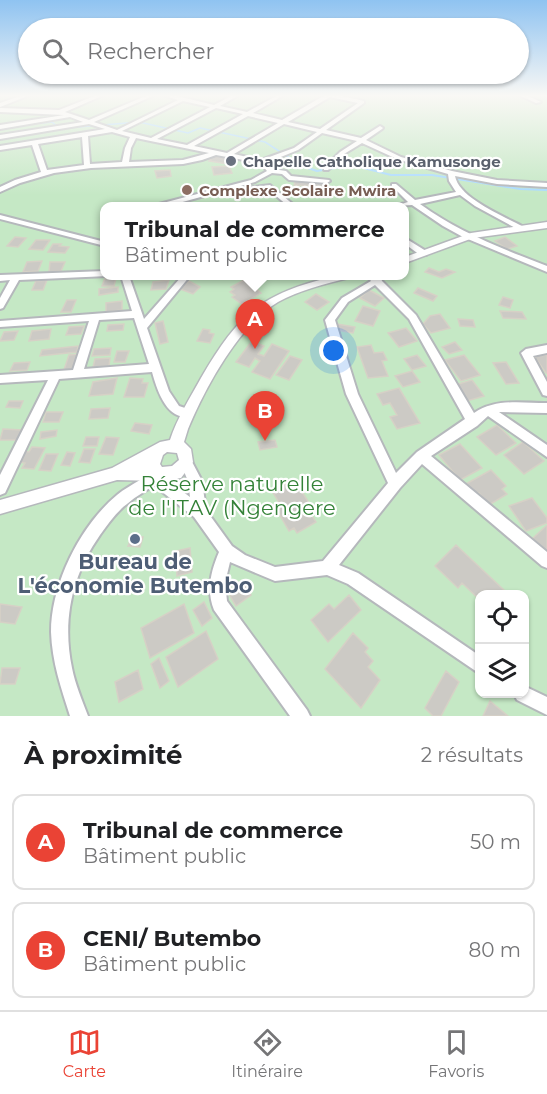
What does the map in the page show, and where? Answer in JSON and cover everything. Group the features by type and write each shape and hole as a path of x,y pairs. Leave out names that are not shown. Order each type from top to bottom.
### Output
{"street":[{"path":"0,137 52,128"},
{"path":"107,128 151,140 262,162 296,149 323,130"},
{"path":"0,148 85,136 120,128"},
{"path":"151,140 173,128"},
{"path":"188,147 221,128"},
{"path":"228,155 273,128"},
{"path":"315,128 362,140 406,160 451,173 497,182 547,185"},
{"path":"326,169 342,153 379,128"},
{"path":"85,136 87,166"},
{"path":"125,164 128,148 134,136"},
{"path":"34,142 44,172"},
{"path":"1,187 44,172 87,166 198,159 216,152"},
{"path":"262,162 271,171"},
{"path":"181,202 253,181 271,171 284,172 289,178 327,181"},
{"path":"451,173 450,180 460,193 519,228"},
{"path":"394,185 413,203 471,236 547,269"},
{"path":"214,193 268,187 286,202"},
{"path":"409,204 460,193"},
{"path":"0,217 100,243"},
{"path":"409,258 471,236 547,225"},
{"path":"409,243 423,253"},
{"path":"0,278 100,274"},
{"path":"0,306 16,277"},
{"path":"126,280 164,393 175,409 187,413"},
{"path":"143,327 183,280"},
{"path":"176,445 187,413 220,356 256,310 306,286 329,280"},
{"path":"372,280 345,300 330,320 351,394 395,483"},
{"path":"377,280 413,317 473,422"},
{"path":"0,324 138,314"},
{"path":"78,372 95,318"},
{"path":"547,350 526,353 547,392"},
{"path":"0,379 155,368"},
{"path":"0,489 56,374"},
{"path":"327,568 395,483 422,456 488,410 498,407 547,408"},
{"path":"488,410 547,452"},
{"path":"0,507 115,474 165,446 176,445 184,450 186,462 195,481 199,512"},
{"path":"156,453 152,466 166,487 199,512 227,551 258,569 275,574 327,568 353,578 475,662"},
{"path":"422,456 547,561"},
{"path":"115,474 176,473 186,462"},
{"path":"79,716 64,670 60,644 61,607 67,587 82,549 105,517 121,500 159,474"},
{"path":"227,551 218,572 220,604 301,716"},
{"path":"529,696 547,706"}],"green space":[{"name":"Réserve naturelle de l'ITAV (Ngengere","path":"0,128 547,128 547,716 0,716"}],"building":[{"path":"213,156 238,159 234,165 209,161"},
{"path":"229,166 232,173 214,175 212,167"},
{"path":"170,170 171,176 157,178 155,171"},
{"path":"296,179 324,182 323,187 294,185"},
{"path":"15,237 26,238 18,247 7,246"},
{"path":"505,237 517,246 507,249 495,241"},
{"path":"36,240 50,240 43,250 29,249"},
{"path":"53,244 69,247 65,253 48,252"},
{"path":"42,261 38,271 23,272 27,262"},
{"path":"50,262 65,262 61,271 49,272"},
{"path":"429,268 439,272 446,269 455,272 442,278 425,272"},
{"path":"47,280 43,290 32,290 36,281"},
{"path":"104,280 116,280 114,286 102,286"},
{"path":"169,280 166,289 151,290 153,282"},
{"path":"247,280 261,293 242,304 232,297 235,295 230,292 234,289 231,287"},
{"path":"189,281 200,287 193,294 180,289"},
{"path":"118,287 118,292 99,295 99,289"},
{"path":"418,288 437,296 433,301 414,293"},
{"path":"369,290 384,298 375,306 360,298"},
{"path":"316,294 329,302 317,310 305,302"},
{"path":"503,297 513,300 510,308 499,305"},
{"path":"67,300 76,300 71,312 61,312"},
{"path":"122,301 122,310 106,312 106,303"},
{"path":"363,306 380,311 373,326 355,321"},
{"path":"500,311 522,312 526,319 503,318"},
{"path":"440,314 450,328 431,333 423,324 430,316"},
{"path":"458,319 473,320 475,327 460,326"},
{"path":"163,321 168,342 160,344 155,323"},
{"path":"124,324 123,330 107,331 108,325"},
{"path":"337,324 355,327 353,333 336,330"},
{"path":"84,326 81,334 66,335 69,327"},
{"path":"406,328 417,341 399,347 388,333"},
{"path":"51,329 49,339 29,341 32,331"},
{"path":"203,329 210,330 209,333 214,334 210,343 197,341"},
{"path":"18,331 14,340 0,341 4,332"},
{"path":"252,341 264,346 258,354 264,356 272,344 289,351 270,379 252,372 260,361 255,358 249,367 236,362"},
{"path":"455,342 462,350 449,354 442,347"},
{"path":"371,345 374,353 383,352 387,360 382,361 388,376 368,378 357,347"},
{"path":"78,346 77,352 40,356 42,350"},
{"path":"111,348 110,355 92,356 94,349"},
{"path":"117,351 129,351 125,362 114,362"},
{"path":"79,354 74,369 64,370 69,355"},
{"path":"417,355 426,366 412,370 404,359"},
{"path":"464,355 480,375 461,381 445,360"},
{"path":"547,355 547,373 546,373 534,356"},
{"path":"290,356 302,360 289,380 276,375"},
{"path":"110,358 109,366 93,367 95,359"},
{"path":"30,362 27,370 10,371 14,363"},
{"path":"506,362 519,383 506,384 493,363"},
{"path":"412,371 420,382 403,387 395,376"},
{"path":"117,378 113,394 89,396 93,382"},
{"path":"130,378 143,379 142,383 148,383 144,397 124,397"},
{"path":"472,380 484,396 467,401 455,385"},
{"path":"399,388 420,423 397,429 390,417 397,415 390,403 383,405 377,394"},
{"path":"9,401 23,401 20,408 6,407"},
{"path":"110,408 108,418 89,419 91,409"},
{"path":"46,412 63,412 59,422 43,422"},
{"path":"135,423 152,425 149,434 131,431"},
{"path":"497,425 516,443 496,455 477,437"},
{"path":"3,429 22,430 17,440 0,440"},
{"path":"57,430 56,436 40,439 41,432"},
{"path":"86,437 99,437 97,446 83,446"},
{"path":"106,437 119,438 113,455 99,454"},
{"path":"275,440 277,447 260,450 258,442"},
{"path":"523,442 544,461 524,474 504,455"},
{"path":"460,444 482,468 460,480 439,455"},
{"path":"32,447 45,448 34,469 22,468 25,463 17,462 23,451 29,452"},
{"path":"84,449 95,449 90,463 79,462"},
{"path":"67,452 75,453 70,466 61,465"},
{"path":"46,454 58,454 51,471 39,470"},
{"path":"491,470 506,486 502,489 507,494 489,505 479,493 473,496 464,485"},
{"path":"294,479 309,503 305,505 316,522 297,533 294,528 289,531 275,507 280,504 272,491"},
{"path":"532,498 547,518 547,523 526,531 509,506"},
{"path":"547,526 547,553 532,539"},
{"path":"132,536 143,537 140,547 128,546"},
{"path":"456,545 504,590 475,590 475,595 462,583 458,588 435,566"},
{"path":"190,548 192,572 177,576 176,551"},
{"path":"245,585 251,595 236,606 230,596"},
{"path":"349,595 361,610 328,642 311,620 329,604 334,609"},
{"path":"204,602 212,618 202,626 193,610"},
{"path":"0,604 22,607 15,624 0,622"},
{"path":"184,604 194,633 150,658 141,628"},
{"path":"206,631 218,659 178,687 166,657"},
{"path":"353,633 368,648 365,652 373,661 368,667 380,680 361,708 325,669"},
{"path":"159,658 169,681 160,688 151,664"},
{"path":"2,668 20,668 15,684 0,684"},
{"path":"138,670 143,689 119,702 115,682"},
{"path":"446,671 459,682 441,716 433,716 425,708"},
{"path":"490,701 508,716 483,716"}],"waterway":[{"path":"168,128 188,133 199,128"},
{"path":"202,128 265,142 302,166"},
{"path":"302,166 317,171 346,166"},
{"path":"346,166 356,166"},
{"path":"346,166 356,166"},
{"path":"356,166 391,175 432,175 520,189 547,190"}],"place":[{"name":"Chapelle Catholique Kamusonge","path":"231,161"},
{"name":"Complexe Scolaire Mwira","path":"187,190"},
{"name":"Tribunal de commerce","path":"255,349"},
{"name":"CENI/ Butembo","path":"265,441"},
{"name":"Bureau de L'économie Butembo","path":"135,539"}]}
